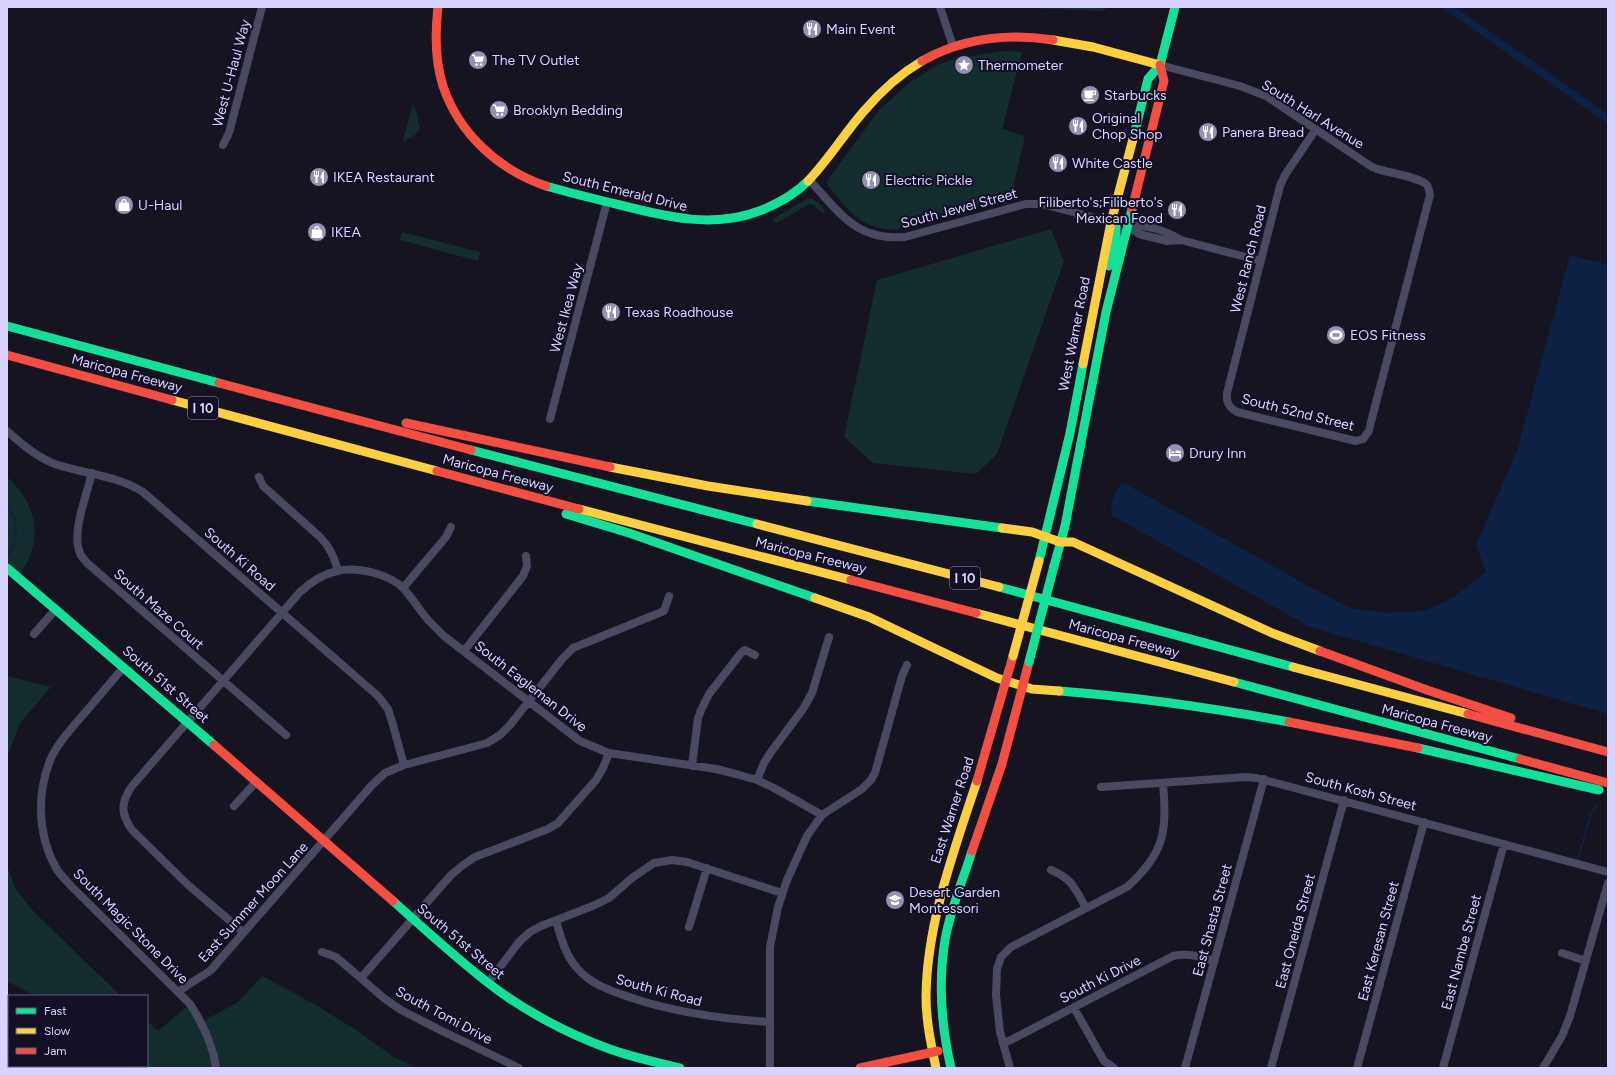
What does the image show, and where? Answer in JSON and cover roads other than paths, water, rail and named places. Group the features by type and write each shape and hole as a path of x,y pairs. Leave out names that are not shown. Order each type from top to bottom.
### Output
{"main road":[{"name":"South Emerald Drive","path":"438,7 436,21 437,53 443,85 458,116 481,147 500,164 523,177 546,186 679,220 700,221 731,219 749,215 772,206 797,191 828,161 869,104 887,86 912,67 953,46 1002,37 1036,37 1071,42 1160,65"},
{"name":"West Warner Road","path":"1026,611 1039,561 1047,521 1070,433 1093,306 1111,222 1148,79 1160,65 1175,7"},
{"name":"West Warner Road","path":"1023,687 1065,526 1103,328 1164,81 1160,65"},
{"path":"1103,328 1098,321 1099,311 1116,235 1116,226 1111,222"},
{"path":"7,320 31,332"},
{"name":"Maricopa Freeway","path":"7,326 321,411 932,569 1608,752"},
{"name":"Maricopa Freeway","path":"7,355 1608,783"},
{"path":"321,411 394,420 568,459 708,486 943,521 1032,532 1044,538 1060,542 1073,542 1244,621 1302,645 1473,705 1608,744"},
{"path":"399,460 419,474 629,533 869,618 1006,681 1023,687 1160,701 1288,722 1422,749 1608,793"},
{"name":"South 51st Street","path":"7,568 188,722 488,983 523,1006 560,1027 607,1048 646,1060 680,1068"},
{"name":"East Warner Road","path":"936,1068 932,1052 926,1008 926,978 930,938 951,859 980,771 1026,611"},
{"path":"951,1068 946,1049 941,1006 941,977 945,939 954,906 1002,764 1023,687"},
{"path":"934,922 949,925"},
{"path":"860,1068 946,1049"}],"street":[{"name":"West U-Haul Way","path":"223,145 229,133 262,7"},
{"path":"940,7 953,46"},
{"name":"South Harl Avenue","path":"1160,65 1258,92 1372,167 1380,171 1417,180 1427,185 1430,195 1371,422 1363,439"},
{"name":"West Ranch Road","path":"1227,404 1227,393 1280,186 1286,174 1316,129"},
{"name":"South Jewel Street","path":"809,180 849,222 867,233 893,238 905,237 1026,204 1042,204 1111,222"},
{"name":"West Ikea Way","path":"550,419 607,202"},
{"path":"1127,226 1138,225 1170,233 1181,240 1261,261"},
{"name":"South 52nd Street","path":"1227,404 1237,412 1348,440 1356,441 1363,439"},
{"name":"South Ki Road","path":"7,431 32,452 55,464 119,480 142,492 378,696 388,709 404,765"},
{"name":"South Maze Court","path":"92,473 79,525 77,541 80,553 87,563 286,735"},
{"path":"259,477 263,486 328,545 334,555 338,570"},
{"path":"404,588 446,537 451,527"},
{"path":"464,651 523,576 527,566 526,556"},
{"name":"South Eagleman Drive","path":"244,932 187,884 132,830 126,821 123,808 125,796 300,592 310,583 338,570 355,570 377,573 390,578 404,588 429,620 444,636 580,742 609,753 716,769 758,780 822,814"},
{"name":"East Summer Moon Lane","path":"179,992 187,984 199,979 211,970 372,785 385,773 404,765 487,743 500,735 510,725 563,658 573,648 664,611 669,596"},
{"path":"34,634 56,609"},
{"path":"758,780 770,752 803,709 812,693 829,637"},
{"path":"692,766 698,718 709,694 741,653 745,650 755,655"},
{"path":"770,1068 770,947 775,918 782,892 798,853 807,836 822,814 862,789 871,780 875,773 902,676 907,665"},
{"name":"South Magic Stone Drive","path":"124,668 64,736 53,754 46,774 41,797 42,824 47,847 57,869 72,887 190,1004 202,1023 209,1038 216,1068"},
{"path":"362,978 451,875 463,865 487,852 548,829 567,815 596,780 609,753"},
{"name":"South Kosh Street","path":"1101,787 1246,777 1264,779 1608,872"},
{"name":"East Shasta Street","path":"1185,1068 1264,779"},
{"path":"234,806 256,782"},
{"path":"1010,1068 997,1016 997,969 1001,957 1011,947 1127,887 1142,873 1155,855 1163,835 1166,816 1164,783"},
{"name":"East Oneida Street","path":"1271,1068 1344,800"},
{"name":"East Keresan Street","path":"1357,1068 1424,822"},
{"name":"East Nambe Street","path":"1443,1068 1504,844"},
{"path":"488,983 520,942 530,932 609,898 632,878 654,863 672,860 687,862 782,892"},
{"path":"689,927 707,868"},
{"path":"1052,870 1064,875 1071,881 1086,908"},
{"path":"1543,1068 1562,1036 1570,1016 1608,883"},
{"name":"South Ki Road","path":"556,921 566,952 576,968 590,980 609,990 645,1003 698,1015 725,1019 770,1022"},
{"name":"South Tomi Drive","path":"322,952 336,957 385,999 401,1010 519,1068"},
{"path":"1562,953 1586,961"},
{"name":"South Ki Drive","path":"1003,1044 1173,956 1184,954 1196,955 1214,960"},
{"path":"1074,1008 1104,1061 1114,1068"}],"water":[{"path":"1570,255 1608,265 1608,714 1310,627 1113,516 1111,507 1112,502 1122,482 1332,599 1351,608 1384,613 1424,611 1452,598 1486,572 1476,545 1517,451"}],"waterway":[{"path":"1448,7 1608,119"},
{"path":"7,505 14,517 16,530 11,550 7,556"},
{"path":"1577,862 1590,817 1596,805"}],"place":[{"name":"Main Event","path":"812,29"},
{"name":"The TV Outlet","path":"478,60"},
{"name":"Thermometer","path":"964,65"},
{"name":"Starbucks","path":"1090,95"},
{"name":"Brooklyn Bedding","path":"499,110"},
{"name":"Original Chop Shop","path":"1078,126"},
{"name":"Panera Bread","path":"1208,132"},
{"name":"White Castle","path":"1058,163"},
{"name":"IKEA Restaurant","path":"319,177"},
{"name":"Electric Pickle","path":"871,180"},
{"name":"U-Haul","path":"124,205"},
{"name":"Filiberto's;Filiberto's Mexican Food","path":"1177,210"},
{"name":"IKEA","path":"317,232"},
{"name":"Texas Roadhouse","path":"611,312"},
{"name":"EOS Fitness","path":"1336,335"},
{"name":"Drury Inn","path":"1175,453"},
{"name":"Desert Garden Montessori","path":"895,900"}]}
